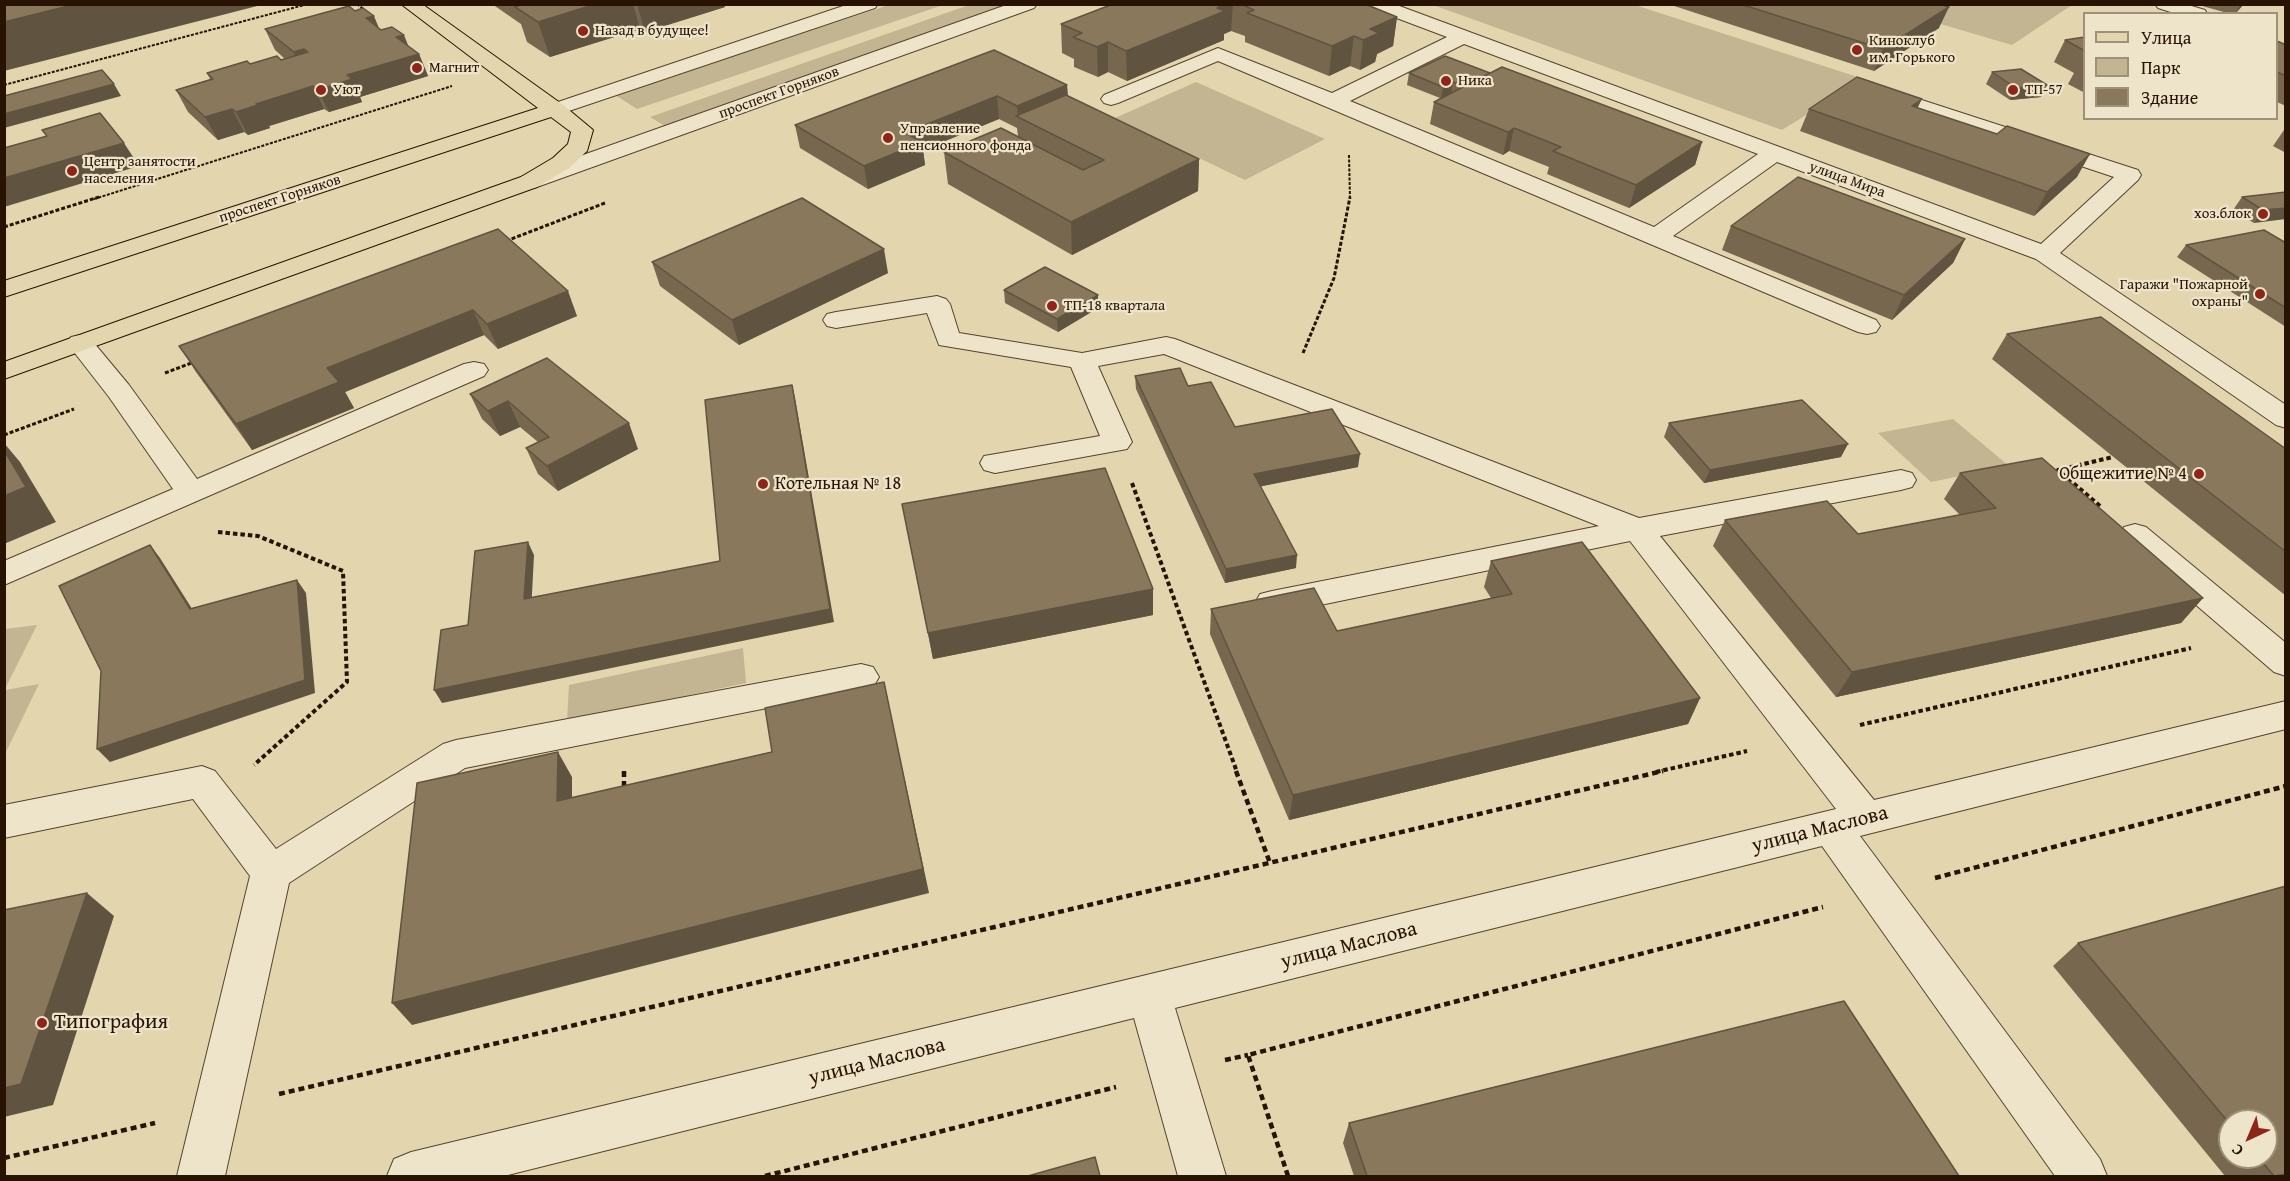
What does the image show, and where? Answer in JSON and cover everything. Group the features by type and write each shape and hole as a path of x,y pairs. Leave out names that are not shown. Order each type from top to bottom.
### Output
{"main road":[{"path":"410,4 556,108"},
{"name":"проспект Горняков","path":"4,289 556,108 582,130 579,146 561,163 529,182 4,371"}],"street":[{"name":"проспект Горняков","path":"556,108 869,4"},
{"name":"проспект Горняков","path":"529,182 1028,4"},
{"name":"улица Мира","path":"1376,4 2045,254 2286,419"},
{"path":"2164,4 2191,12"},
{"path":"1339,103 1463,37"},
{"path":"1111,99 1218,54 1867,326"},
{"path":"1890,96 2130,175 2045,254"},
{"path":"1656,237 1775,153"},
{"path":"836,320 937,304 948,339 1082,361 1166,345 1637,529 1803,738 1848,823 1879,893 2083,1176"},
{"path":"80,343 119,391 191,493"},
{"path":"995,463 1117,442 1082,361"},
{"path":"4,574 474,370"},
{"path":"1245,608 1637,529 1901,480"},
{"path":"2134,535 2286,663"},
{"path":"201,1176 271,873 456,755 861,677"},
{"name":"улица Маслова","path":"411,1176 2286,715"},
{"path":"4,822 202,782 271,873"},
{"path":"1149,995 1202,1176"}],"path":[{"path":"4,85 308,4"},
{"path":"357,4 366,12"},
{"path":"4,227 460,84"},
{"path":"1287,392 1334,278 1351,193 1339,103"},
{"path":"496,245 608,202"},
{"path":"4,435 197,361"},
{"path":"1117,442 1270,863"},
{"path":"2113,457 2058,470 2134,535"},
{"path":"213,531 258,536 343,571 346,682 215,800"},
{"path":"4,1158 2251,634"},
{"path":"1288,1176 1248,1054 1879,893 2286,786"},
{"path":"765,1176 1121,1086"}],"green space":[{"path":"889,5 943,5 637,109 615,95"},
{"path":"969,5 1012,5 668,128 650,117"},
{"path":"1433,5 1635,5 1864,79 1782,130"},
{"path":"1876,5 2072,5 2012,45"},
{"path":"1196,82 1325,139 1245,180 1115,118"},
{"path":"1953,419 2009,466 1931,482 1878,433"},
{"path":"37,625 5,689 5,629"},
{"path":"743,648 746,683 567,721 569,685"},
{"path":"39,684 5,754 5,690"}],"building":[{"path":"4,4 76,4 4,22"},
{"path":"523,4 596,4 538,22 515,7"},
{"path":"1113,4 1225,4 1217,8 1225,11 1126,51 1108,42 1097,47 1073,37 1082,33 1061,24"},
{"path":"1241,4 1365,4 1397,17 1370,29 1379,33 1363,40 1354,36 1332,46 1247,13 1254,10"},
{"path":"1740,4 1939,4 1949,7 1883,49"},
{"path":"349,6 355,11 363,8 374,16 366,18 381,30 392,27 404,35 396,37 419,54 347,75 352,79 318,90 313,86 236,112 232,109 205,117 176,90 213,79 207,73 247,61 250,64 277,56 281,60 308,52 304,49 294,52 265,29"},
{"path":"2083,37 2083,50 2065,40"},
{"path":"2278,41 2286,45 2286,76 2278,72"},
{"path":"994,50 1067,85 1017,106 997,96 905,133 922,142 864,166 795,125"},
{"path":"1445,56 1490,73 1464,86 1453,82 1443,87 1409,73"},
{"path":"1502,67 1702,142 1636,185 1553,151 1561,147 1514,128 1508,132 1434,102"},
{"path":"2021,69 2047,85 2016,88 1992,72"},
{"path":"102,70 114,84 4,114 4,96"},
{"path":"1857,77 1922,99 1912,106 1997,134 2007,126 2090,154 2047,192 1809,109"},
{"path":"1066,95 1199,159 1071,222 944,152 1001,128 1083,170 1104,160 1016,116"},
{"path":"100,113 124,143 4,178 4,148 47,136 42,130"},
{"path":"1798,177 1965,239 1904,295 1731,226"},
{"path":"2286,192 2286,208 2263,210 2242,197"},
{"path":"802,198 884,249 732,320 652,262"},
{"path":"498,229 568,291 487,324 473,310 327,368 339,382 236,424 179,346"},
{"path":"2264,230 2286,243 2286,308 2186,245"},
{"path":"1045,267 1098,295 1057,319 1004,290"},
{"path":"2101,317 2286,449 2286,552 2007,334"},
{"path":"547,358 629,423 547,466 526,448 549,437 508,401 488,411 470,394"},
{"path":"1180,368 1188,386 1211,382 1235,427 1332,409 1360,454 1254,474 1297,555 1226,569 1135,376"},
{"name":"Котельная № 18","path":"792,385 830,609 434,690 441,630 468,625 475,551 528,542 524,599 720,561 705,400"},
{"path":"1802,400 1848,444 1710,470 1669,423"},
{"path":"4,450 26,487 4,496"},
{"path":"2042,458 2203,598 1852,672 1725,520 1827,501 1858,534 1996,508 1960,473"},
{"path":"1105,468 1153,589 928,633 902,504"},
{"path":"1582,542 1700,698 1293,795 1211,609 1314,588 1337,631 1512,594 1491,561"},
{"path":"150,545 190,609 297,580 305,680 97,749 101,671 59,586"},
{"path":"884,682 923,869 392,1003 417,783 558,752 557,801 772,752 765,708"},
{"path":"2286,886 2286,1174 2274,1176 2268,1169 2278,1169 2278,1109 2218,1110 2078,943"},
{"path":"87,893 21,1084 4,1088 4,910"},
{"path":"1844,1001 1959,1176 1367,1176 1349,1123"},
{"path":"1095,1157 1100,1176 1028,1176"}],"place":[{"name":"Назад в будущее!","path":"583,31"},
{"name":"Киноклуб им. Горького","path":"1857,50"},
{"name":"Магнит","path":"417,68"},
{"name":"Ника","path":"1446,81"},
{"name":"Уют","path":"321,90"},
{"name":"ТП-57","path":"2013,90"},
{"name":"Управление пенсионного фонда","path":"888,138"},
{"name":"Центр занятости населения","path":"72,171"},
{"name":"хоз.блок","path":"2263,214"},
{"name":"Гаражи \"Пожарной охраны\"","path":"2260,294"},
{"name":"ТП-18 квартала","path":"1052,306"},
{"name":"Общежитие № 4","path":"2199,474"},
{"name":"Котельная № 18","path":"763,484"},
{"name":"Типография","path":"42,1023"}]}
